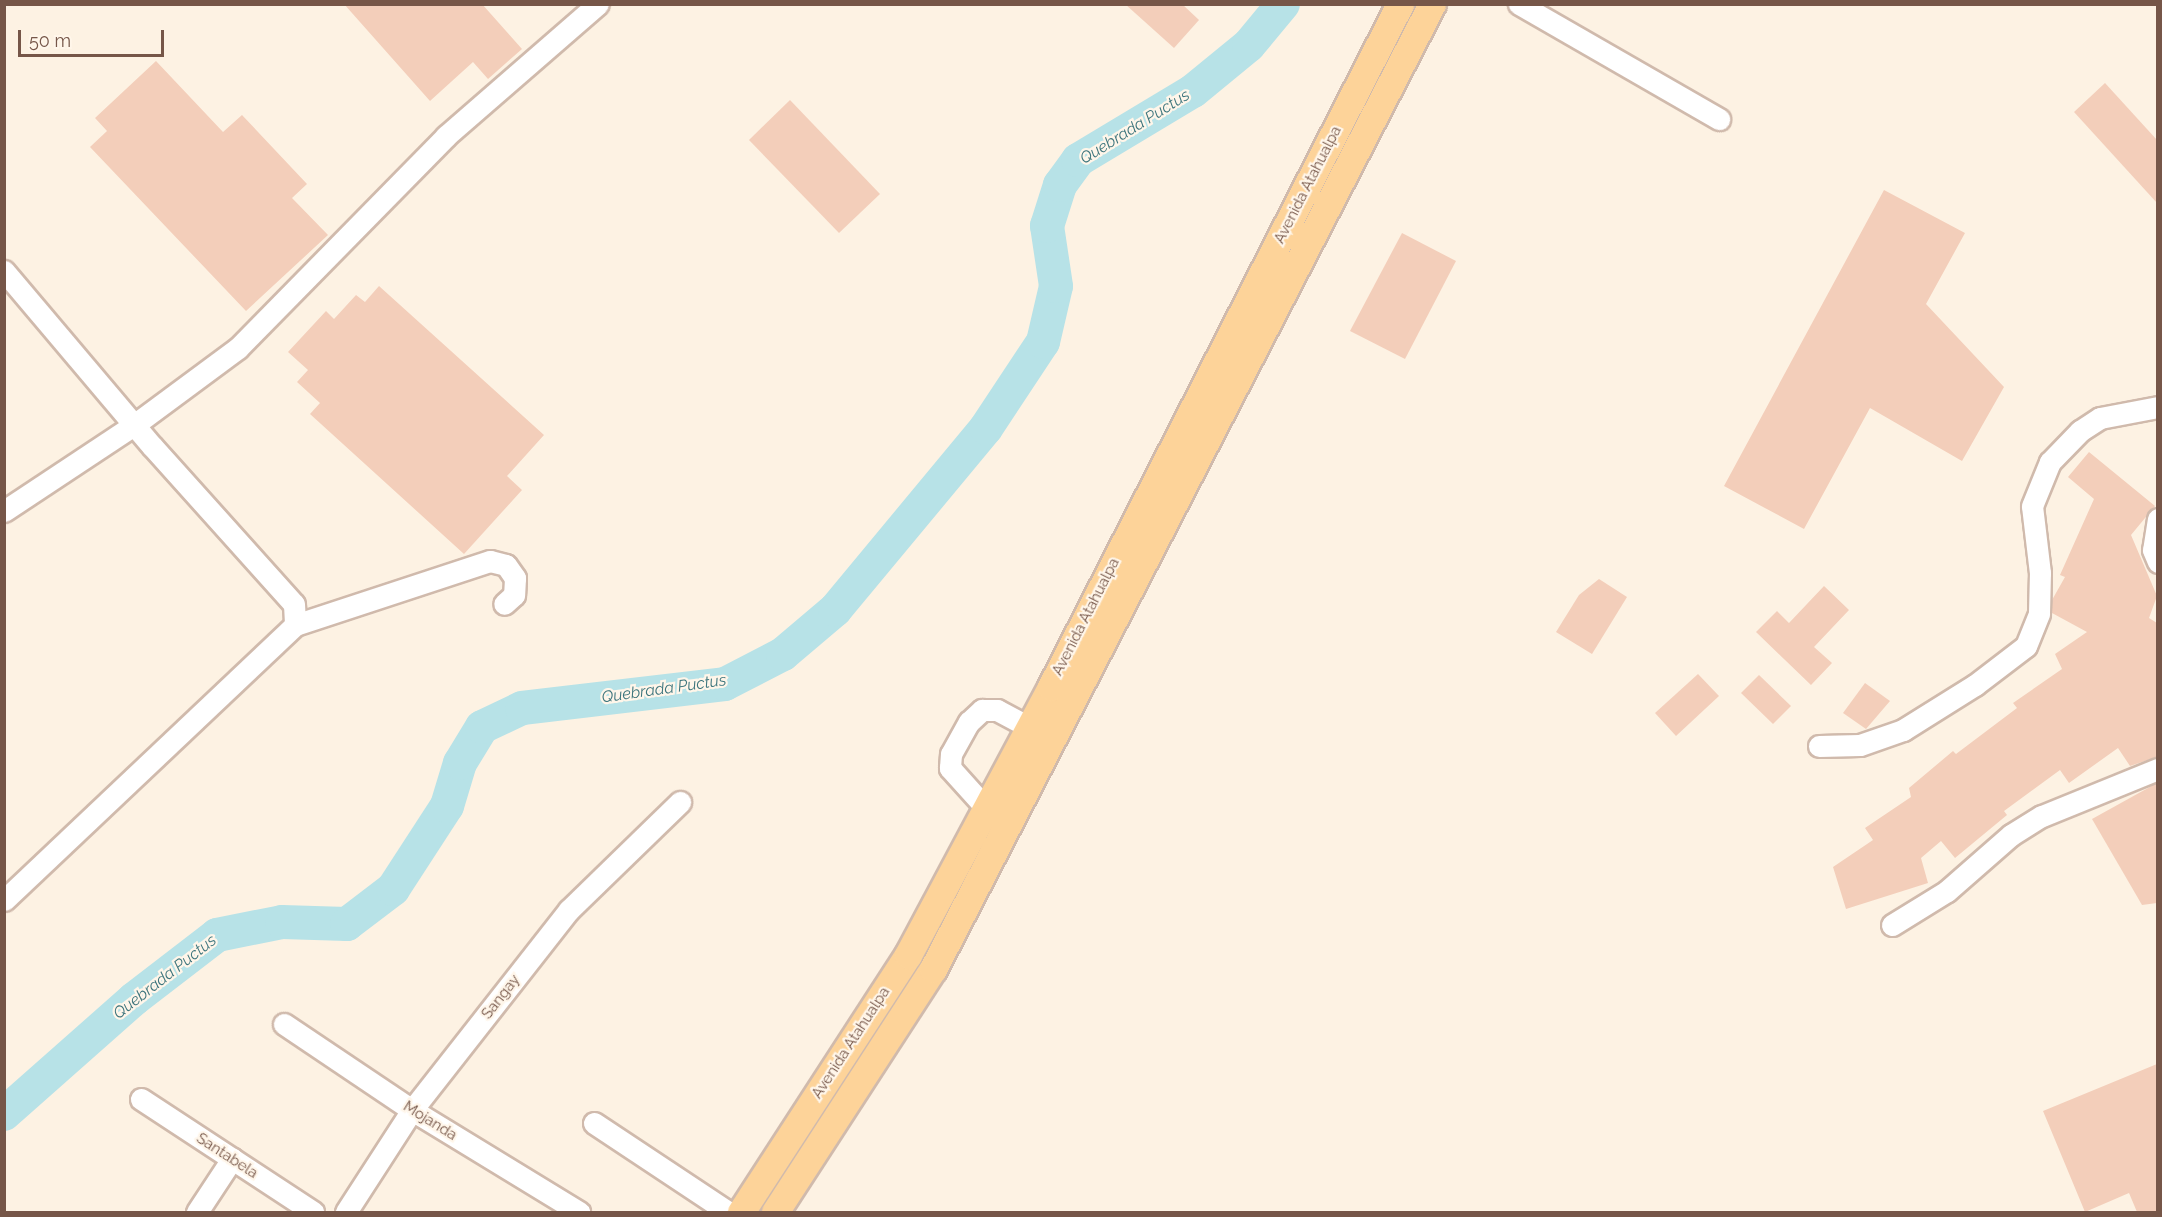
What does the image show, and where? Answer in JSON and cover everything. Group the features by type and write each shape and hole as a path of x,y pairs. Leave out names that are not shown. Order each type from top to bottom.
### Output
{"main road":[{"name":"Avenida Atahualpa","path":"741,1212 908,955 1122,548 1400,4"},
{"name":"Avenida Atahualpa","path":"775,1212 933,969 1055,741 1432,4"},
{"path":"1244,310 1269,323"},
{"path":"1122,548 1147,561"},
{"path":"982,816 1004,837"},
{"path":"847,1049 871,1064"}],"street":[{"path":"4,511 134,425 238,348 446,136 598,4"},
{"path":"1519,4 1719,119"},
{"path":"4,271 134,425 294,604 295,625"},
{"path":"1819,746 1860,745 1903,730 1975,685 2026,646 2039,613 2040,573 2032,506 2050,462 2080,431 2100,418 2157,407"},
{"path":"2157,519 2152,550 2157,562"},
{"path":"4,900 295,625 471,563 490,561 506,565 515,578 514,595 504,604"},
{"path":"982,816 950,768 951,754 969,722 982,710 998,710 1055,741"},
{"path":"1892,925 1947,891 2011,835 2042,816 2157,769"},
{"name":"Sangay","path":"346,1212 412,1110 569,910 680,802"},
{"name":"Mojanda","path":"284,1024 412,1110 579,1212"},
{"name":"Santabela","path":"141,1099 313,1212"},
{"path":"594,1123 728,1212"},
{"path":"197,1212 232,1159"}],"building":[{"path":"344,4 482,4 522,49 488,79 473,62 430,101"},
{"path":"1125,4 1182,4 1199,20 1174,48"},
{"path":"156,61 223,132 242,115 307,184 292,198 328,235 246,311 90,147 107,131 95,118"},
{"path":"2105,83 2157,140 2157,203 2074,112"},
{"path":"790,100 880,194 839,233 749,140"},
{"path":"1884,190 1965,233 1926,304 2004,387 1962,461 1870,408 1804,529 1724,486"},
{"path":"1402,233 1456,261 1405,359 1350,331"},
{"path":"379,286 544,435 507,476 522,490 464,554 310,414 320,403 297,382 308,370 288,352 326,311 334,319 356,295 365,302"},
{"path":"2089,452 2155,506 2131,535 2157,596 2149,618 2157,623 2157,757 2130,766 2118,748 2069,783 2060,770 2004,811 2007,815 1955,858 1941,841 1921,858 1928,883 1846,909 1833,867 1873,840 1865,828 1911,797 1909,788 1953,751 1956,754 2017,708 2013,703 2062,669 2055,654 2087,632 2052,613 2052,600 2065,577 2060,575 2094,499 2068,477"},
{"path":"1599,579 1627,597 1592,654 1556,632 1579,595"},
{"path":"1824,586 1849,610 1814,647 1832,663 1811,685 1756,632 1777,611 1789,623"},
{"path":"1698,674 1719,696 1676,736 1655,713"},
{"path":"1759,675 1791,706 1773,724 1741,693"},
{"path":"1865,683 1890,701 1866,729 1843,713"},
{"path":"2157,783 2157,903 2142,905 2092,819"},
{"path":"2157,1064 2157,1212 2137,1212 2129,1193 2085,1212 2043,1111"}],"waterway":[{"name":"Quebrada Puctus","path":"4,1114 134,999 217,935 282,922 347,924 393,889 447,806 460,763 482,727 522,708 725,684 783,654 835,610 986,428 1043,342 1056,286 1047,226 1060,185 1078,160 1193,91 1249,45 1283,4"}]}
